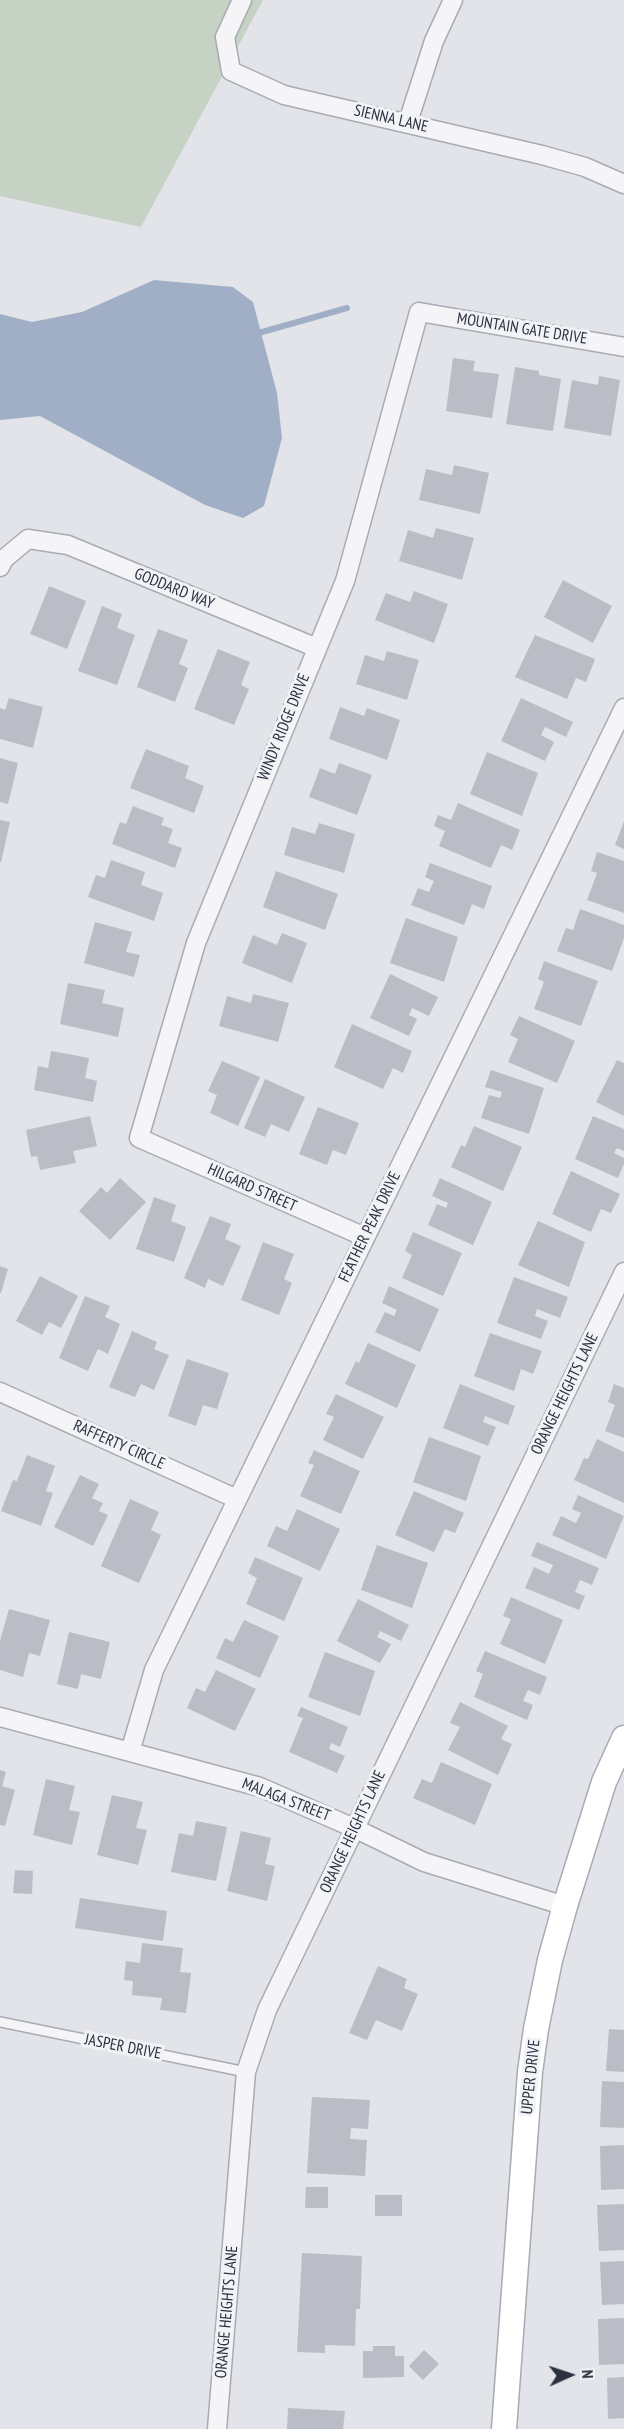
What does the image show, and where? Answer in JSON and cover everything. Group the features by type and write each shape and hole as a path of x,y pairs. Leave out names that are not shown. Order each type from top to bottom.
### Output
{"main road":[{"name":"UPPER DRIVE","path":"504,2429 530,2072 536,2029 550,1960 565,1906 604,1782 624,1738"}],"street":[{"name":"SIENNA LANE","path":"242,0 225,37 231,71 284,95 408,122 585,167 624,184"},
{"path":"408,122 434,40 453,0"},
{"name":"MOUNTAIN GATE DRIVE","path":"419,312 624,346"},
{"name":"WINDY RIDGE DRIVE","path":"139,1138 196,943 345,581 419,312"},
{"name":"GODDARD WAY","path":"0,567 4,559 28,539 68,545 317,648"},
{"name":"FEATHER PEAK DRIVE","path":"130,1752 154,1670 624,708"},
{"name":"HILGARD STREET","path":"139,1138 365,1237"},
{"name":"ORANGE HEIGHTS LANE","path":"217,2429 246,2072 267,2010 624,1272"},
{"name":"RAFFERTY CIRCLE","path":"0,1392 237,1498"},
{"name":"MALAGA STREET","path":"0,1717 260,1787 354,1828 424,1862 565,1906"}],"lane":[{"name":"JASPER DRIVE","path":"0,2022 246,2072"}],"green space":[{"path":"0,0 263,0 141,227 0,196"}],"water":[{"path":"154,280 233,287 253,302 277,393 282,438 264,506 243,518 205,505 40,416 0,420 0,314 32,322 82,312"}],"building":[{"path":"453,358 475,361 473,371 499,374 492,418 446,411"},
{"path":"515,367 539,371 539,375 561,379 553,431 506,424"},
{"path":"599,376 620,380 611,436 564,428 572,380 598,385"},
{"path":"454,465 489,473 480,514 419,500 426,469 452,475"},
{"path":"436,528 474,538 462,580 399,561 408,530 433,538"},
{"path":"563,580 612,606 593,643 544,617"},
{"path":"49,586 86,601 67,649 30,634"},
{"path":"414,591 448,604 434,643 375,620 386,593 410,602"},
{"path":"102,606 122,614 117,628 135,635 117,685 78,671"},
{"path":"158,629 188,640 179,664 188,668 175,702 137,687"},
{"path":"535,635 595,659 586,682 576,678 567,699 515,677"},
{"path":"218,649 250,662 241,685 249,689 234,725 194,709"},
{"path":"387,651 419,660 407,700 356,684 365,655 384,661"},
{"path":"9,698 43,707 33,748 0,739 0,708 5,710"},
{"path":"521,698 573,722 566,737 545,727 541,735 554,742 545,761 501,741"},
{"path":"340,707 364,716 367,708 400,720 387,760 329,739"},
{"path":"146,749 189,766 185,778 204,786 194,813 130,788"},
{"path":"487,752 538,773 522,816 470,794"},
{"path":"0,758 18,763 8,804 0,802"},
{"path":"339,763 372,775 357,815 309,797 320,768 335,774"},
{"path":"458,803 520,830 512,850 501,845 491,868 439,846 445,831 434,826 438,815 451,820"},
{"path":"133,806 164,818 161,825 173,829 168,843 182,848 175,868 112,844 120,822 126,824"},
{"path":"0,820 10,822 1,862 0,862"},
{"path":"624,821 624,849 615,845"},
{"path":"319,823 355,834 344,873 284,855 292,827 315,834"},
{"path":"597,852 624,861 624,913 587,900 597,873 591,871"},
{"path":"111,860 145,872 141,885 163,893 154,921 88,897 96,875 105,878"},
{"path":"430,863 492,886 484,909 472,904 464,925 411,905 418,888 429,892 434,881 425,877"},
{"path":"276,871 338,894 325,930 263,907"},
{"path":"580,909 624,925 624,938 612,971 557,951 566,928 573,930"},
{"path":"406,918 458,937 444,982 390,963"},
{"path":"95,922 132,932 126,952 140,955 134,977 84,963"},
{"path":"282,933 307,943 292,983 242,963 253,935 277,945"},
{"path":"544,961 598,981 581,1026 534,1009 544,982 538,979"},
{"path":"390,974 438,997 429,1016 412,1008 409,1015 417,1019 409,1036 370,1018"},
{"path":"68,983 105,990 102,1003 124,1008 118,1037 60,1024"},
{"path":"253,994 289,1003 278,1042 219,1026 227,996 251,1003"},
{"path":"519,1016 575,1041 557,1083 508,1062 518,1039 510,1035"},
{"path":"352,1024 412,1051 403,1073 393,1068 383,1089 334,1067"},
{"path":"51,1051 89,1058 85,1078 97,1081 93,1102 34,1090 38,1066 48,1068"},
{"path":"617,1060 624,1063 624,1116 596,1102"},
{"path":"222,1061 260,1077 238,1126 210,1113 217,1095 208,1091"},
{"path":"491,1070 544,1088 529,1134 481,1118 489,1095 500,1098 502,1092 485,1087"},
{"path":"265,1079 305,1097 289,1132 271,1124 265,1137 244,1128"},
{"path":"318,1107 359,1123 346,1155 333,1150 327,1165 299,1154"},
{"path":"90,1116 97,1146 73,1151 76,1163 40,1170 37,1156 31,1157 26,1130"},
{"path":"593,1116 624,1129 624,1151 617,1148 614,1153 624,1158 618,1178 575,1159"},
{"path":"474,1126 522,1147 503,1191 451,1167 461,1145 465,1147"},
{"path":"571,1171 620,1194 611,1213 601,1209 591,1232 552,1214"},
{"path":"120,1178 146,1202 110,1240 79,1211 101,1187 107,1193"},
{"path":"440,1178 492,1202 473,1245 428,1225 437,1204 446,1208 448,1203 432,1196"},
{"path":"154,1197 176,1205 171,1221 186,1227 174,1262 136,1249"},
{"path":"210,1216 231,1224 225,1239 241,1246 223,1286 208,1279 205,1288 184,1278"},
{"path":"538,1221 585,1242 569,1287 518,1265"},
{"path":"413,1232 462,1253 443,1296 402,1278 412,1255 405,1251"},
{"path":"263,1242 294,1254 284,1279 292,1283 279,1315 241,1300"},
{"path":"0,1266 8,1269 1,1293 0,1293"},
{"path":"40,1276 78,1296 61,1328 49,1322 42,1335 16,1321"},
{"path":"514,1277 568,1297 560,1318 537,1309 535,1316 548,1321 541,1339 497,1323"},
{"path":"389,1286 439,1309 420,1352 375,1332 385,1312 394,1316 397,1310 382,1303"},
{"path":"85,1296 110,1306 105,1317 120,1324 108,1354 98,1349 88,1371 59,1358"},
{"path":"132,1331 157,1342 154,1349 169,1355 154,1390 141,1384 135,1397 109,1387"},
{"path":"490,1333 542,1351 533,1374 521,1369 514,1391 474,1376"},
{"path":"368,1343 416,1365 397,1408 345,1384 356,1361 359,1363"},
{"path":"187,1359 229,1373 217,1409 203,1405 196,1426 168,1416"},
{"path":"460,1384 515,1406 508,1425 485,1416 483,1422 496,1427 488,1446 443,1428"},
{"path":"614,1384 624,1388 624,1438 605,1431 615,1405 608,1402"},
{"path":"336,1394 384,1417 363,1459 323,1440 334,1417 326,1414"},
{"path":"429,1437 481,1456 466,1501 413,1482"},
{"path":"597,1439 624,1452 624,1503 574,1480 584,1458 588,1459"},
{"path":"314,1450 360,1471 341,1514 300,1496 314,1465 308,1463"},
{"path":"27,1455 55,1466 46,1491 53,1493 41,1526 1,1511 13,1480 17,1481"},
{"path":"80,1475 99,1484 92,1498 103,1503 99,1511 108,1515 93,1546 54,1527"},
{"path":"414,1491 464,1513 455,1533 445,1529 434,1552 395,1535"},
{"path":"578,1495 624,1516 606,1559 552,1535 561,1516 576,1523 581,1513 572,1509"},
{"path":"130,1499 159,1512 151,1530 161,1535 139,1583 101,1566"},
{"path":"297,1509 340,1529 320,1571 267,1546 276,1526 287,1531"},
{"path":"537,1542 599,1568 592,1585 580,1580 575,1592 585,1596 579,1610 525,1588 534,1567 549,1574 553,1565 531,1556"},
{"path":"377,1545 428,1563 412,1608 361,1590"},
{"path":"255,1557 303,1578 284,1621 246,1604 257,1578 248,1573"},
{"path":"511,1597 563,1620 545,1664 500,1644 511,1619 503,1616"},
{"path":"358,1599 409,1625 401,1641 380,1631 377,1637 391,1644 380,1663 337,1641"},
{"path":"9,1609 50,1620 40,1656 29,1653 23,1677 0,1670 0,1641"},
{"path":"244,1620 279,1636 260,1678 216,1658 225,1638 233,1642"},
{"path":"69,1632 110,1642 101,1679 81,1674 78,1689 57,1684"},
{"path":"485,1651 547,1677 540,1695 528,1690 523,1701 533,1705 527,1720 474,1697 483,1674 476,1671"},
{"path":"325,1652 375,1671 360,1716 308,1697"},
{"path":"216,1670 256,1689 235,1731 187,1708 196,1688 205,1692"},
{"path":"460,1702 508,1726 501,1739 512,1744 498,1775 448,1750 460,1727 450,1723"},
{"path":"301,1707 348,1727 340,1747 331,1743 329,1749 345,1756 337,1773 289,1752 303,1718 297,1716"},
{"path":"441,1762 492,1784 475,1825 413,1798 422,1779 432,1783"},
{"path":"0,1770 6,1772 2,1786 15,1790 5,1826 0,1825"},
{"path":"46,1779 75,1786 69,1810 80,1812 72,1845 33,1835"},
{"path":"112,1795 143,1802 136,1828 147,1830 138,1865 97,1855"},
{"path":"196,1821 227,1827 216,1881 171,1872 179,1833 193,1836"},
{"path":"241,1831 271,1838 265,1864 275,1866 267,1901 227,1891"},
{"path":"15,1870 33,1871 32,1894 13,1893"},
{"path":"80,1898 167,1911 163,1941 75,1928"},
{"path":"142,1943 183,1948 180,1972 191,1973 186,2013 160,2010 162,1998 132,1995 133,1981 124,1980 126,1961 140,1963"},
{"path":"378,1966 407,1979 404,1988 418,1994 402,2031 376,2020 367,2040 349,2033"},
{"path":"609,2029 624,2030 624,2072 606,2071"},
{"path":"602,2081 624,2082 624,2128 600,2127"},
{"path":"312,2097 370,2100 368,2129 351,2128 350,2139 367,2140 365,2176 307,2173"},
{"path":"624,2145 624,2189 601,2190 600,2146"},
{"path":"306,2187 328,2187 328,2208 305,2208"},
{"path":"375,2195 402,2195 402,2216 375,2216"},
{"path":"624,2204 624,2250 599,2251 597,2205"},
{"path":"302,2253 362,2256 360,2309 356,2309 355,2346 325,2345 325,2353 297,2352"},
{"path":"624,2261 624,2304 602,2305 600,2262"},
{"path":"624,2318 624,2364 599,2365 598,2319"},
{"path":"373,2346 395,2346 395,2356 404,2356 404,2377 363,2378 363,2351 373,2351"},
{"path":"424,2350 439,2364 423,2380 409,2366"},
{"path":"624,2377 624,2418 608,2419 607,2378"},
{"path":"288,2408 345,2411 343,2429 287,2429"}],"waterway":[{"path":"255,334 347,308"}]}
